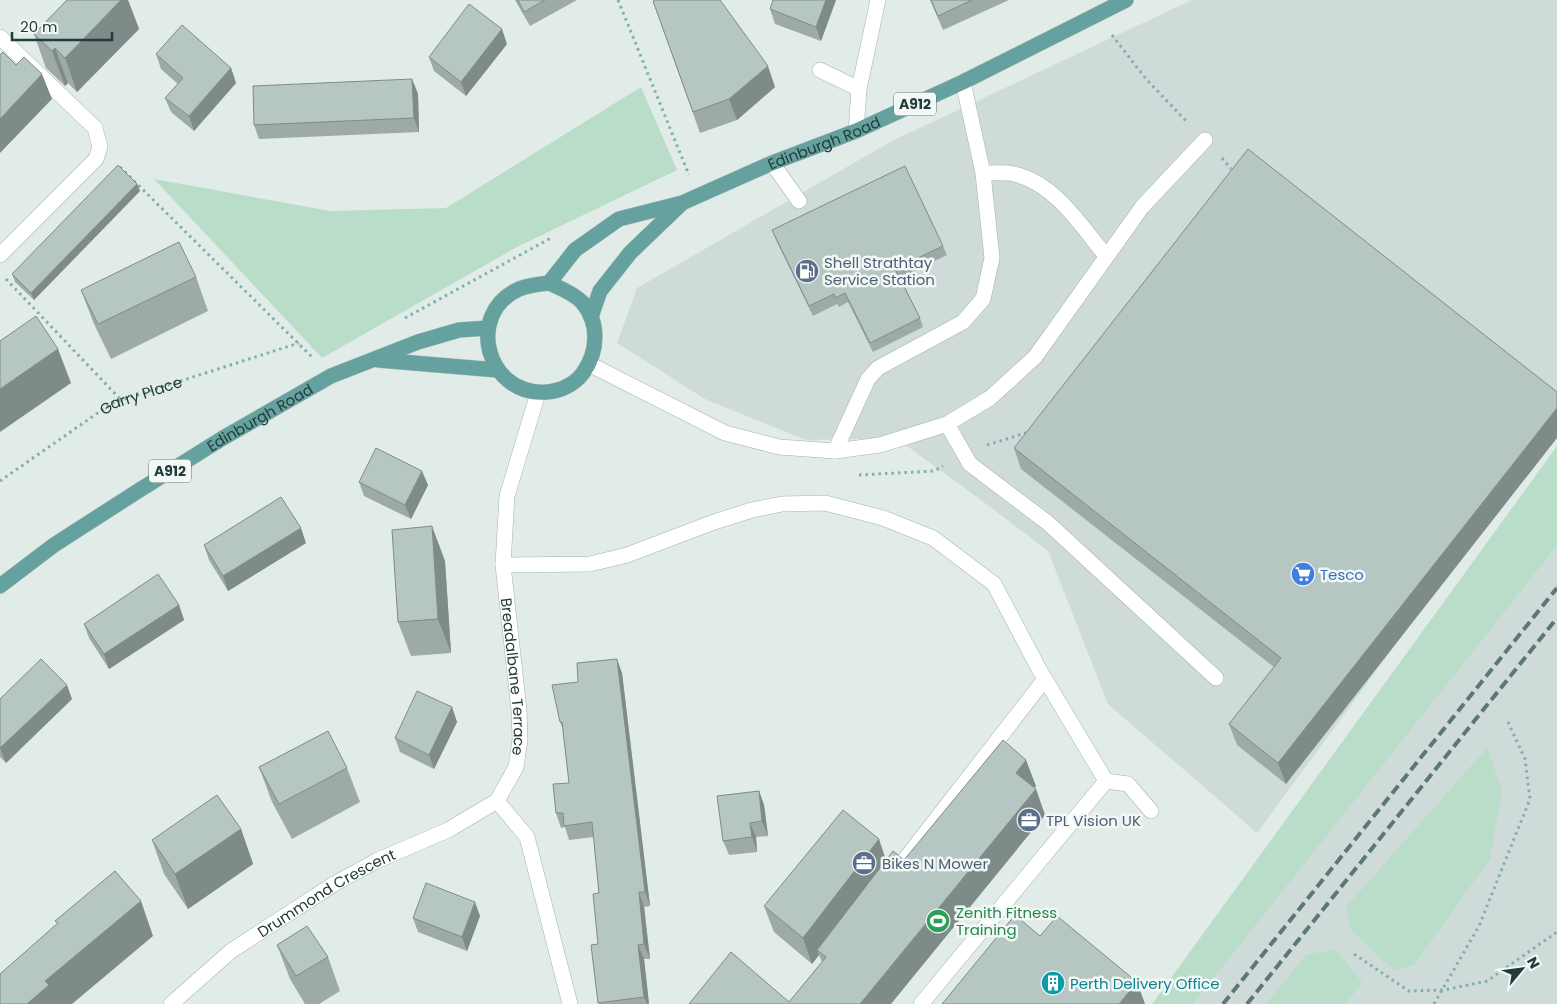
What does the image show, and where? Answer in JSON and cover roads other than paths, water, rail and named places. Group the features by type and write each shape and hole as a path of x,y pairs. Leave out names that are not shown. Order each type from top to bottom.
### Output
{"main road":[{"name":"Edinburgh Road","path":"549,283 575,250 619,219 682,203 772,162 856,131 963,82 1126,0"},
{"name":"Edinburgh Road","path":"591,317 600,291 630,253 682,203"},
{"path":"549,283 568,292 582,302 591,317 595,332 595,349 589,364 579,378 565,388 538,393 519,388 497,370 490,357 487,342 488,328 494,312 505,298 519,289 549,283"},
{"name":"Edinburgh Road","path":"0,586 54,545 138,491 223,438 331,376 418,342 451,333 488,328"},
{"name":"Edinburgh Road","path":"376,360 497,370"}],"street":[{"path":"856,131 859,88 878,0"},
{"path":"0,37 95,128 100,147 96,159 0,255"},
{"path":"820,70 859,88"},
{"path":"835,451 868,379 873,373 904,353 963,322 983,299 992,258 983,173 963,82"},
{"path":"589,364 725,433 779,447 835,451 880,445 947,424 990,398 1034,357 1105,255 1142,207 1205,140"},
{"path":"772,162 800,200"},
{"path":"983,173 1014,174 1038,184 1070,210 1105,255"},
{"name":"Breadalbane Terrace","path":"497,801 516,768 520,740 519,710 503,565 507,496 538,393"},
{"path":"947,424 970,464 1048,523 1216,678"},
{"path":"503,565 590,564 627,555 752,510 782,504 825,503 883,518 933,538 994,584 1045,679 1106,781"},
{"path":"883,888 1045,679"},
{"path":"1106,781 1128,784 1151,811"},
{"path":"920,1004 1106,781"},
{"path":"497,801 527,837 570,1004"},
{"name":"Drummond Crescent","path":"171,1004 231,951 334,884 376,861 448,830 497,801"}],"railway":[{"path":"1223,1004 1557,588"},
{"path":"1247,1004 1557,618"}],"place":[{"name":"Shell Strathtay Service Station","path":"807,271"},
{"name":"Tesco","path":"1303,574"},
{"name":"TPL Vision UK","path":"1029,820"},
{"name":"Bikes N Mower","path":"864,863"},
{"name":"Zenith Fitness Training","path":"938,921"},
{"name":"Perth Delivery Office","path":"1053,983"}]}
